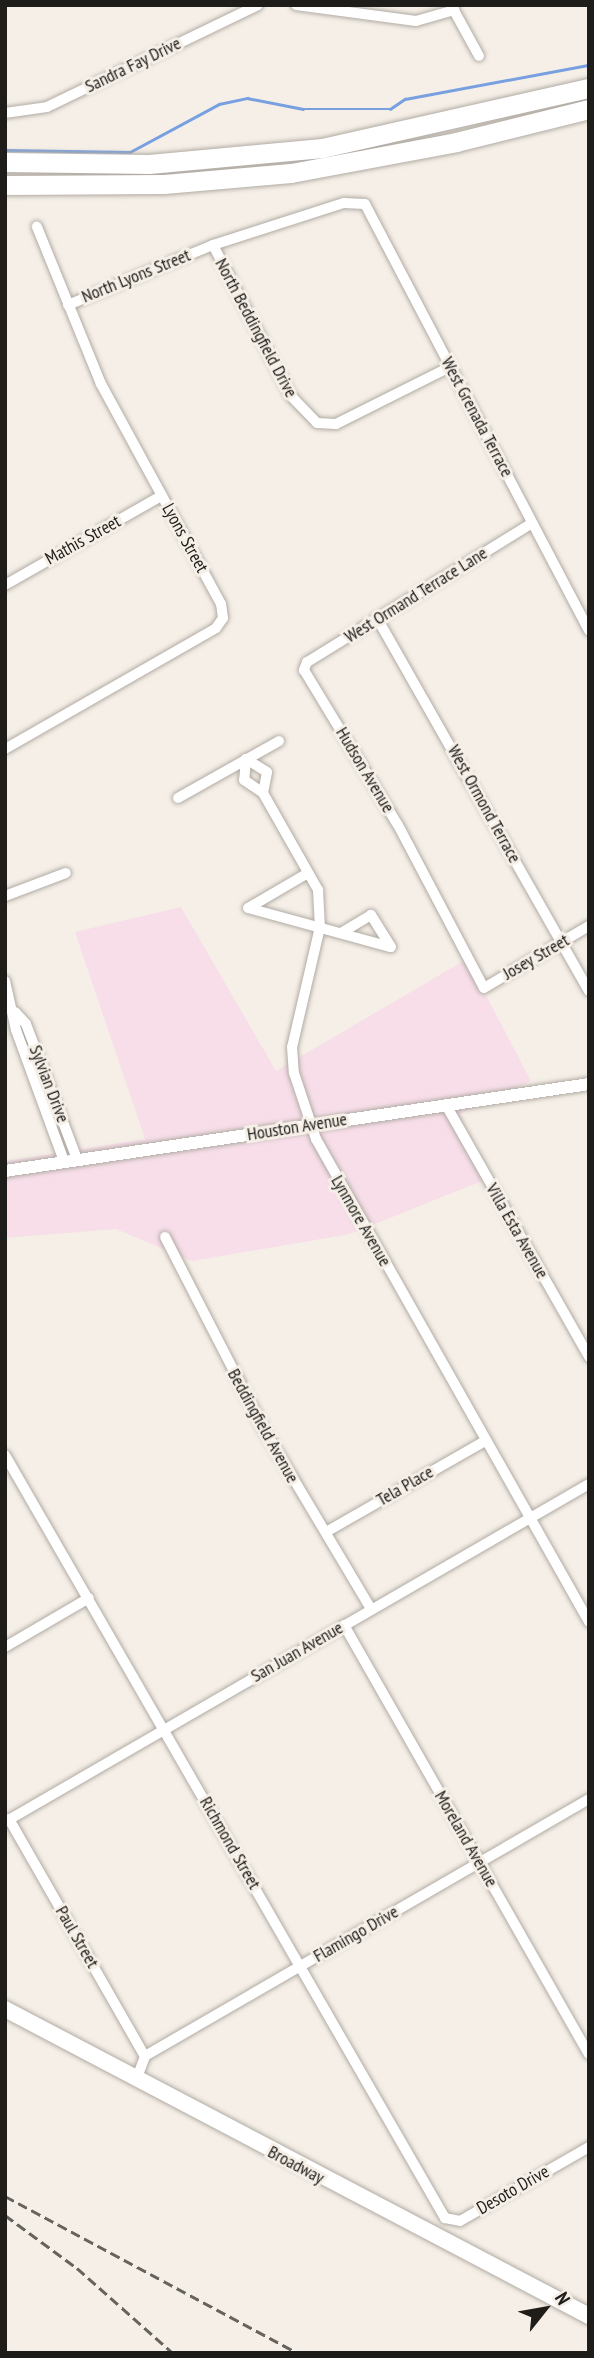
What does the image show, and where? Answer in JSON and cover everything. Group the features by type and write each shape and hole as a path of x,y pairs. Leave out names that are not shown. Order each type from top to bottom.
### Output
{"highway":[{"path":"5,162 149,164 322,148 589,88"},
{"path":"5,185 164,184 291,173 456,142 589,109"}],"main road":[{"name":"Broadway","path":"5,2009 422,2232 589,2316"}],"street":[{"name":"Sandra Fay Drive","path":"5,113 47,107 258,5"},
{"path":"296,5 416,21 452,7 479,56"},
{"name":"North Lyons Street","path":"68,305 213,245 344,203 365,204"},
{"name":"West Grenada Terrace","path":"365,204 529,525 589,631"},
{"name":"Lyons Street","path":"5,749 220,625 221,604 101,384 37,227"},
{"name":"North Beddingfield Drive","path":"213,245 291,396 317,423 336,424 450,367"},
{"name":"Mathis Street","path":"5,585 162,496"},
{"name":"West Ormand Terrace Lane","path":"304,665 529,525"},
{"name":"West Ormond Terrace","path":"377,618 589,991"},
{"name":"Hudson Avenue","path":"304,665 484,988"},
{"path":"178,798 279,741"},
{"name":"Lynmore Avenue","path":"263,793 267,772 246,759 244,780 263,793 318,890 320,927 292,1047 294,1073 324,1155 589,1622"},
{"path":"5,896 65,873"},
{"path":"308,873 248,908 341,933"},
{"name":"Josey Street","path":"484,988 589,926"},
{"name":"Sylvian Drive","path":"5,981 10,1013 16,1030 70,1160"},
{"name":"Houston Avenue","path":"5,1171 589,1084"},
{"name":"Villa Esta Avenue","path":"446,1105 589,1357"},
{"name":"Beddingfield Avenue","path":"165,1237 240,1387 371,1609"},
{"name":"Tela Place","path":"326,1532 485,1441"},
{"name":"Richmond Street","path":"5,1455 165,1729 439,2210"},
{"name":"San Juan Avenue","path":"7,1820 589,1484"},
{"path":"5,1647 89,1598"},
{"name":"Moreland Avenue","path":"344,1625 589,2054"},
{"name":"Flamingo Drive","path":"145,2056 589,1799"},
{"name":"Paul Street","path":"7,1820 145,2056"},
{"path":"136,2080 145,2056"},
{"name":"Desoto Drive","path":"439,2210 450,2221 460,2221 589,2147"},
{"path":"422,2232 439,2210"}],"shaded area":[{"path":"181,907 276,1071 467,959 531,1081 460,1114 482,1181 350,1234 192,1261 116,1229 5,1238 5,1154 7,1161 145,1139 75,932"}],"waterway":[{"path":"5,150 130,152 219,104 247,98 303,109 390,109 405,99 589,65"}],"railway":[{"path":"5,2196 298,2353"},
{"path":"5,2215 77,2268 173,2353"}]}
